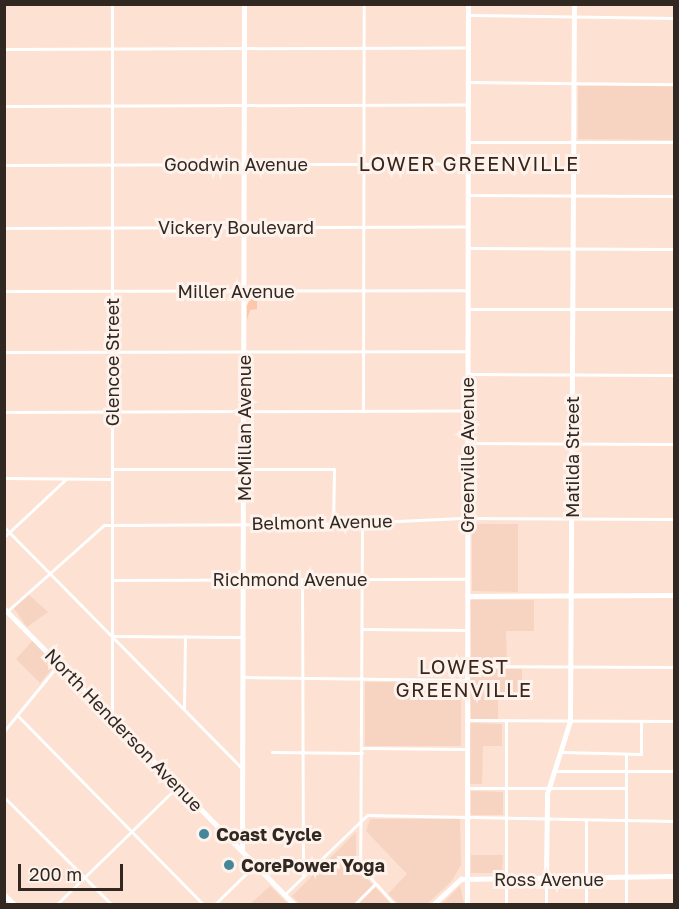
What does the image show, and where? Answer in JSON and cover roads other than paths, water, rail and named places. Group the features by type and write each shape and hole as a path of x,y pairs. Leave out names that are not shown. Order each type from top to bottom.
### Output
{"street":[{"name":"Glencoe Street","path":"112,4 112,719"},
{"name":"McMillan Avenue","path":"242,851 244,4"},
{"path":"363,411 364,4"},
{"name":"Greenville Avenue","path":"467,904 465,720 468,4"},
{"name":"Matilda Street","path":"546,904 548,788 562,752 570,721 574,4"},
{"path":"468,15 675,18"},
{"path":"4,49 467,47"},
{"path":"467,82 675,84"},
{"path":"4,106 467,104"},
{"path":"468,142 675,142"},
{"name":"Goodwin Avenue","path":"4,165 468,163"},
{"path":"468,195 675,196"},
{"name":"Vickery Boulevard","path":"4,228 468,226"},
{"path":"468,248 675,249"},
{"name":"Miller Avenue","path":"4,291 468,290"},
{"path":"467,309 675,309"},
{"path":"4,352 467,351"},
{"path":"467,374 675,375"},
{"path":"4,412 467,410"},
{"path":"466,443 675,444"},
{"path":"112,469 334,469 333,524"},
{"path":"4,478 112,479"},
{"path":"4,537 63,486 66,479"},
{"name":"Belmont Avenue","path":"5,611 101,526 112,524 333,524 466,518 675,519"},
{"path":"362,523 360,866 374,885 394,904"},
{"path":"4,527 243,769"},
{"path":"302,579 303,877"},
{"name":"Richmond Avenue","path":"112,580 467,579"},
{"path":"467,596 675,595"},
{"name":"North Henderson Avenue","path":"5,611 59,663 294,904"},
{"path":"362,629 466,630"},
{"path":"112,636 243,637"},
{"path":"184,709 185,636"},
{"path":"4,731 59,663"},
{"path":"466,666 675,667"},
{"path":"243,677 302,681 466,680"},
{"path":"18,716 203,904"},
{"path":"465,720 675,721"},
{"path":"506,720 506,904"},
{"path":"562,752 641,754 641,721"},
{"path":"272,752 466,748"},
{"path":"626,754 626,904"},
{"path":"554,771 675,771"},
{"path":"57,904 178,786"},
{"path":"466,788 626,788"},
{"path":"4,796 111,904"},
{"path":"285,895 367,815 506,820 675,821"},
{"path":"586,820 586,904"},
{"path":"215,904 255,865"},
{"name":"Ross Avenue","path":"466,878 626,879 675,876"},
{"path":"434,904 461,879 466,878"},
{"path":"355,904 374,885"},
{"path":"4,894 14,904"}],"place":[{"name":"Coast Cycle","path":"204,834"},
{"name":"CorePower Yoga","path":"229,865"}],"district":[{"name":"LOWER GREENVILLE","path":"469,163"},
{"name":"LOWEST GREENVILLE","path":"464,678"}]}
